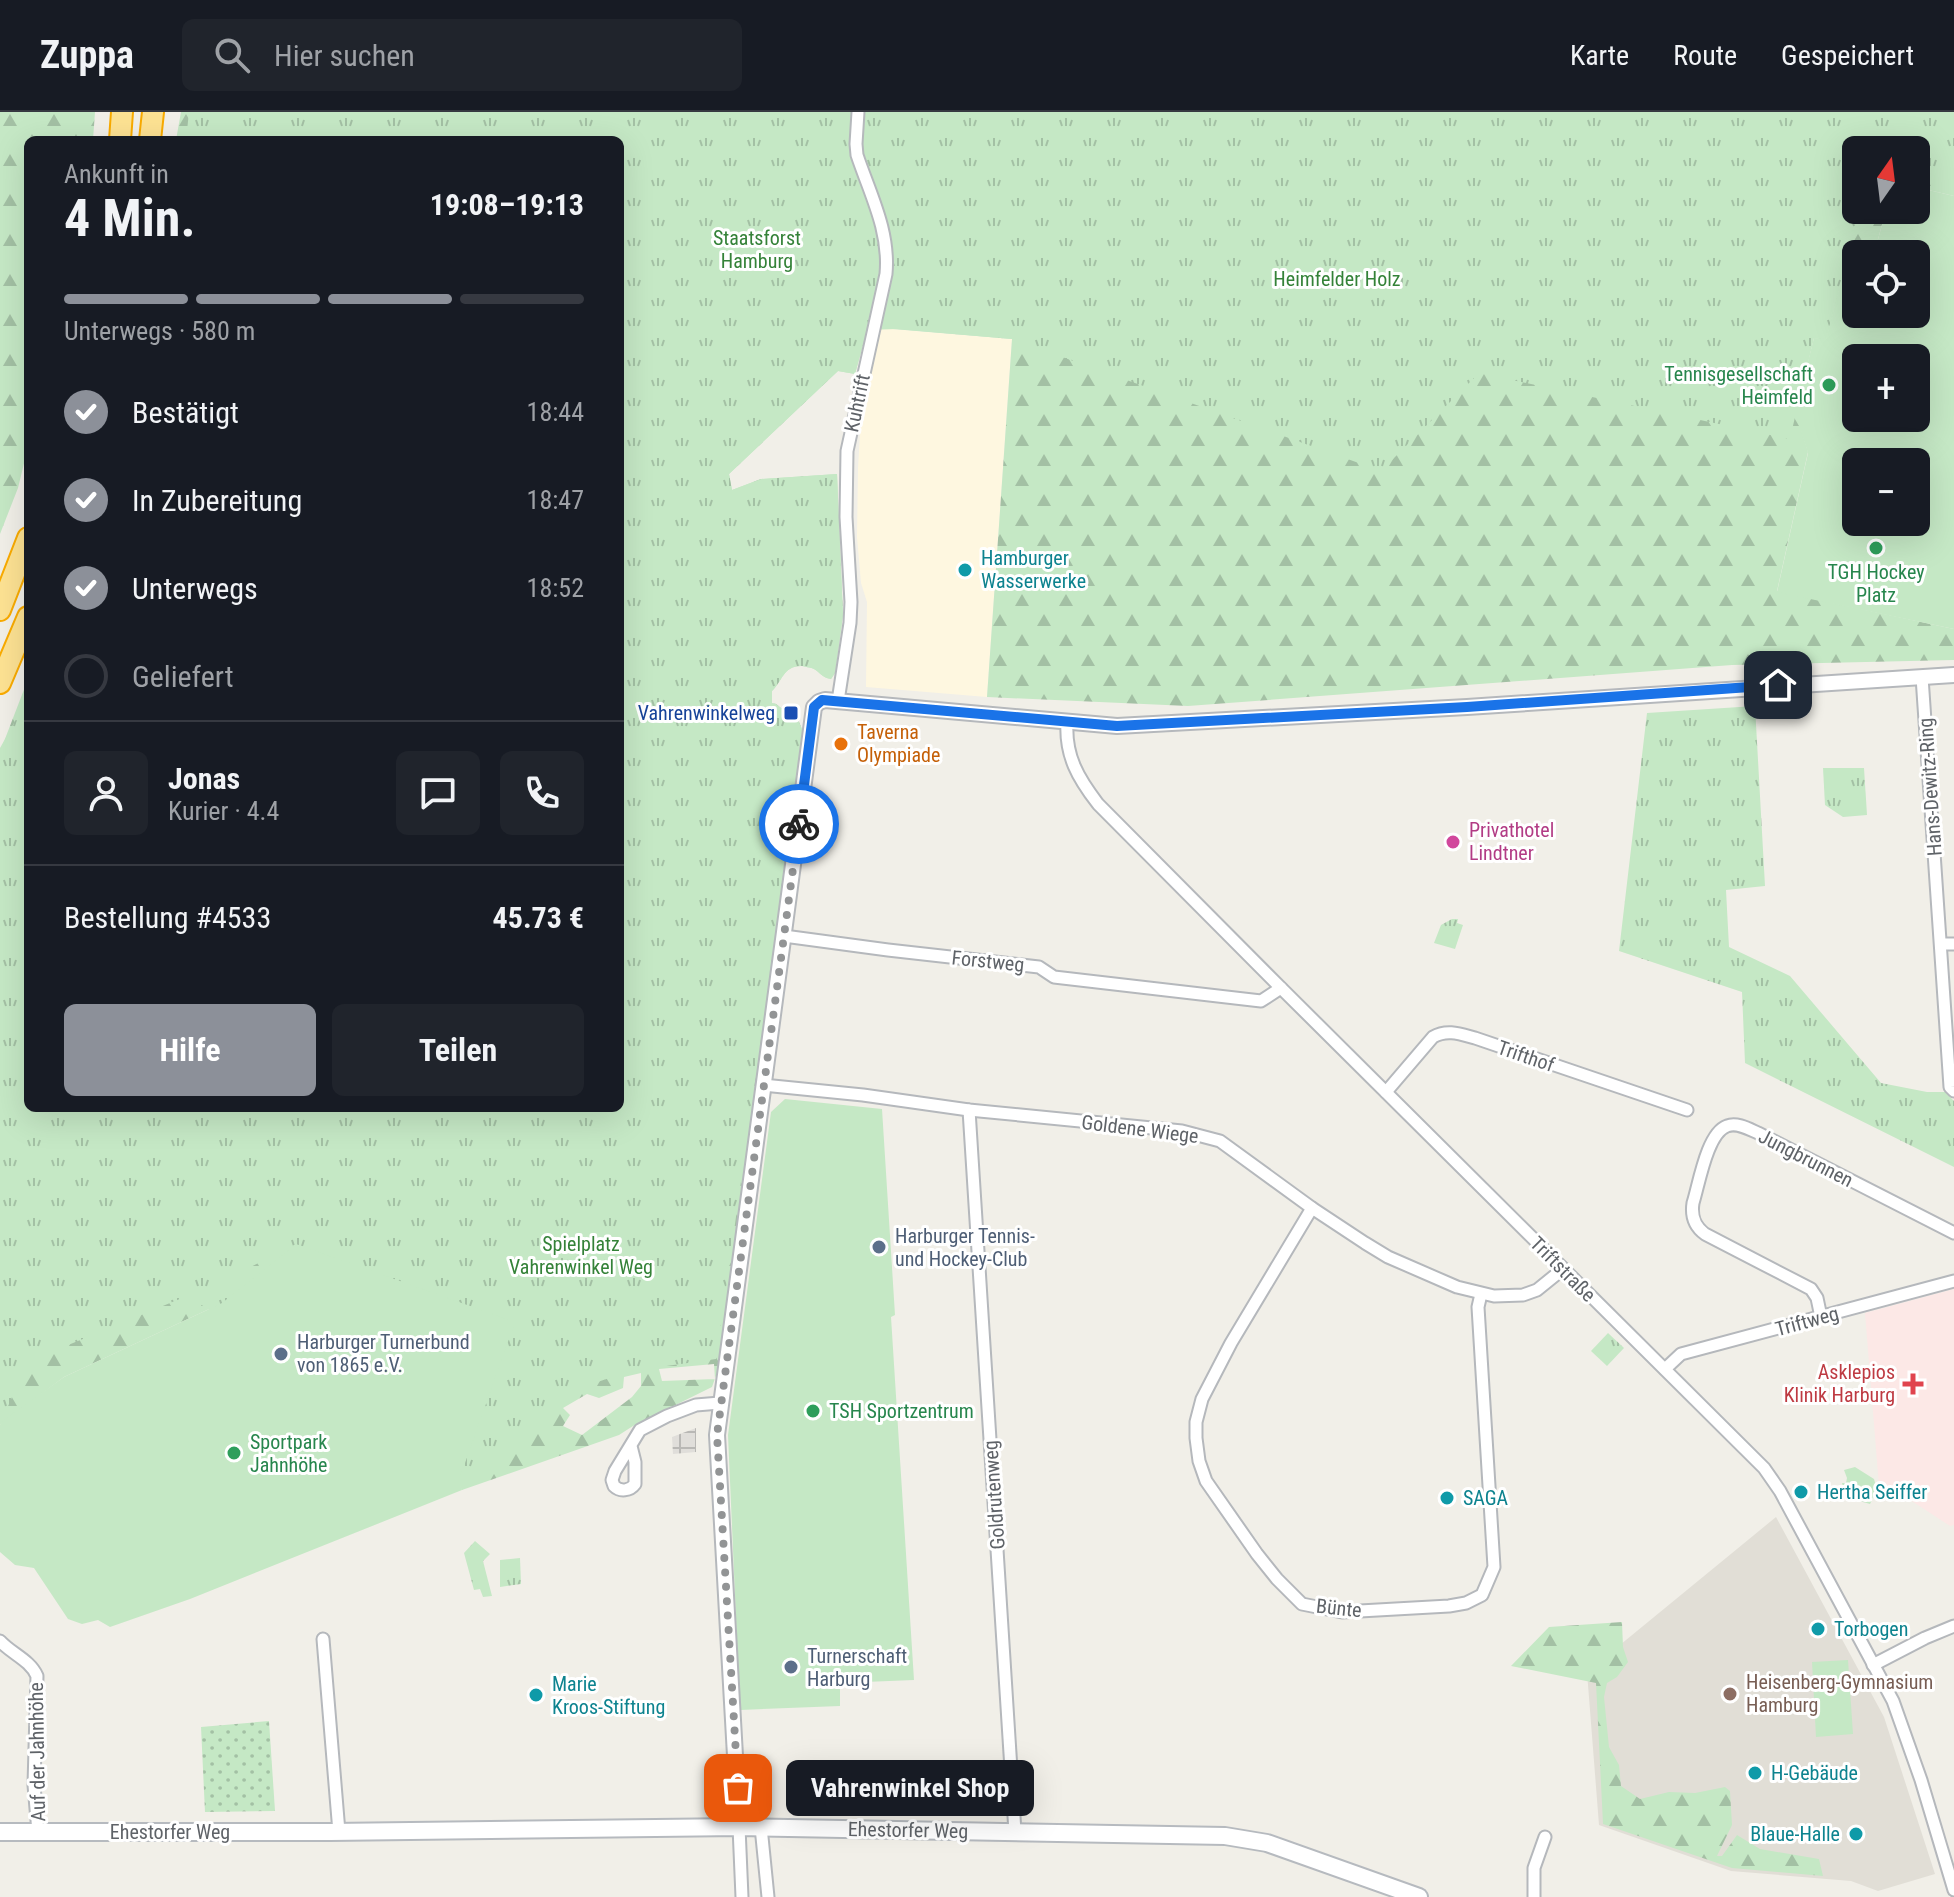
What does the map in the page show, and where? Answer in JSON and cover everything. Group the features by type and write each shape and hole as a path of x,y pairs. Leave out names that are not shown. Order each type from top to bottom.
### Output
{"highway":[{"path":"120,136 122,112"},
{"path":"150,136 153,112"},
{"path":"0,610 24,548"},
{"path":"0,683 24,626"}],"main road":[{"name":"Ehestorfer Weg","path":"0,1832 761,1827 1209,1835 1267,1843 1419,1897"}],"street":[{"name":"Kuhtrift","path":"838,701 851,613 846,517 847,451 887,258 883,230 857,155 858,112"},
{"path":"742,1897 717,1435 814,707 822,700 838,701 1117,726 1954,675"},
{"name":"Hans-Dewitz-Ring","path":"1922,677 1948,944 1950,1087 1954,1091"},
{"name":"Triftstraße","path":"1067,722 1068,751 1079,776 1098,804 1764,1468 1780,1491 1893,1701 1954,1890"},
{"name":"Forstweg","path":"784,936 1039,967 1054,977 1261,1001 1281,988"},
{"name":"Trifthof","path":"1386,1092 1433,1037 1450,1032 1687,1110"},
{"name":"Goldene Wiege","path":"763,1085 1182,1131 1220,1141 1312,1208 1388,1257 1457,1287 1503,1297 1531,1293 1563,1269"},
{"name":"Goldrutenweg","path":"969,1110 1015,1832"},
{"name":"Jungbrunnen","path":"1821,1317 1817,1298 1811,1289 1705,1234 1695,1222 1693,1203 1710,1145 1723,1128 1734,1125 1748,1128 1954,1233"},
{"name":"Bünte","path":"1312,1208 1216,1371 1202,1399 1196,1422 1199,1461 1206,1481 1257,1554 1302,1604 1358,1612 1449,1606 1466,1603 1482,1595 1494,1567 1478,1307 1481,1294"},
{"name":"Triftweg","path":"1665,1369 1681,1354 1954,1281"},
{"path":"631,1446 640,1430 655,1422 696,1405 720,1403"},
{"path":"1873,1665 1954,1626"},
{"path":"323,1639 339,1832"},
{"name":"Auf der Jahnhöhe","path":"0,1641 34,1668 37,1676 34,1785 38,1832"},
{"path":"761,1827 768,1897"},
{"path":"1534,1897 1534,1868 1545,1837"}],"shaded area":[{"path":"881,328 1012,339 987,697 866,687 867,602 861,583 857,537 858,468 861,417"},
{"name":"Asklepios Klinik Harburg","path":"1954,1289 1954,1525 1950,1526 1898,1492 1879,1486 1865,1313"},
{"path":"696,1428 696,1452 673,1454 672,1437"},
{"name":"Heisenberg-Gymnasium Hamburg","path":"1776,1517 1884,1717 1935,1874 1878,1891 1851,1881 1731,1871 1599,1825 1587,1672"}],"green space":[{"path":"0,112 95,112 93,136 24,136 24,463 0,534"},
{"name":"Heimfelder Holz","path":"181,112 1954,112 1954,196 1930,190 1930,136 1842,136 1842,224 1882,224 1878,240 1842,240 1842,278 1826,340 1814,338 1796,413 1808,452 1777,591 1954,629 1954,660 1732,665 1188,706 987,697 1012,339 881,328 867,330 855,374 838,371 729,474 732,490 761,479 837,474 843,615 835,673 831,679 813,669 795,667 772,691 772,703 799,722 804,734 719,1367 715,1379 712,1387 619,1435 462,1490 458,1480 222,1303 64,1377 0,1425 0,752 24,689 24,1112 624,1112 624,136 177,136","holes":["714,1364 715,1379 662,1381 659,1369","641,1373 641,1386 632,1397 582,1435 563,1426 570,1415 563,1408 587,1394 599,1398 623,1388 624,1377"]},
{"name":"Heimfelder Holz","path":"189,112 1954,112 1954,166 1952,174 1930,168 1930,136 1842,136 1842,224 1856,224 1852,240 1842,240 1842,279 1826,340 1813,338 1790,439 1479,373 1381,471 1012,339 897,329 867,330 855,374 838,371 729,474 732,490 761,479 837,474 843,615 835,673 831,679 813,669 795,667 772,691 772,703 799,722 804,734 716,1359 631,1371 576,1389 550,1406 462,1490 296,1244 235,1275 242,1306 229,1322 187,1296 27,1362 0,1425 0,748 24,705 24,1112 624,1112 624,136 186,136"},
{"name":"Tennisgesellschaft Heimfeld","path":"1930,190 1954,196 1954,629 1777,592 1808,453 1795,413 1814,338 1826,339 1842,277 1842,328 1930,328 1930,240 1878,240 1882,224 1930,224"},
{"path":"1755,706 1765,886 1726,890 1729,947 1790,976 1881,1083 1927,1092 1945,1092 1954,1101 1954,1167 1745,1063 1742,992 1619,951 1647,713"},
{"path":"1823,768 1864,768 1867,815 1843,817 1825,805"},
{"path":"1458,919 1457,923 1463,925 1455,949 1434,943 1441,925"},
{"name":"TSH Sportzentrum","path":"785,1099 882,1109 895,1315 891,1317 914,1680 840,1683 840,1706 740,1710 728,1435 771,1112"},
{"name":"Sportpark Jahnhöhe","path":"296,1244 515,1322 459,1480 462,1490 190,1599 110,1627 98,1620 82,1624 68,1619 34,1568 15,1565 0,1552 0,1425 64,1377 222,1303"},
{"path":"1608,1333 1624,1348 1607,1366 1591,1351"},
{"path":"1855,1467 1874,1479 1877,1490 1870,1504 1846,1497 1842,1483 1846,1483 1847,1478 1844,1470"},
{"path":"475,1541 490,1554 483,1561 492,1596 483,1597 480,1589 474,1590 464,1553"},
{"path":"520,1558 521,1584 500,1587 500,1560"},
{"path":"1622,1622 1623,1647 1628,1662 1617,1677 1607,1683 1604,1697 1609,1747 1619,1765 1621,1786 1640,1799 1669,1792 1695,1793 1725,1787 1730,1791 1732,1825 1717,1856 1722,1856 1737,1835 1760,1849 1819,1859 1823,1876 1732,1868 1603,1824 1596,1683 1511,1666 1549,1627"},
{"path":"1848,1660 1853,1734 1816,1737 1812,1662"},
{"path":"269,1721 275,1811 205,1812 201,1727"}],"way so far":[{"path":"738,1788 717,1435 799,824"}],"place":[{"name":"Tennisgesellschaft Heimfeld","path":"1829,385"},
{"name":"TGH Hockey Platz","path":"1876,548"},
{"name":"Hamburger Wasserwerke","path":"965,570"},
{"name":"Vahrenwinkelweg","path":"791,713"},
{"name":"Taverna Olympiade","path":"841,744"},
{"name":"Privathotel Lindtner","path":"1453,842"},
{"name":"Harburger Tennis- und Hockey-Club","path":"879,1247"},
{"name":"Harburger Turnerbund von 1865 e.V.","path":"281,1354"},
{"name":"Asklepios Klinik Harburg","path":"1913,1384"},
{"name":"TSH Sportzentrum","path":"813,1411"},
{"name":"Sportpark Jahnhöhe","path":"234,1453"},
{"name":"Hertha Seiffer","path":"1801,1492"},
{"name":"SAGA","path":"1447,1498"},
{"name":"Torbogen","path":"1818,1629"},
{"name":"Turnerschaft Harburg","path":"791,1667"},
{"name":"Heisenberg-Gymnasium Hamburg","path":"1730,1694"},
{"name":"Marie Kroos-Stiftung","path":"536,1695"},
{"name":"H-Gebäude","path":"1755,1773"},
{"name":"Vahrenwinkel Shop","path":"738,1788"},
{"name":"Blaue-Halle","path":"1856,1834"}],"route":[{"path":"799,824 814,707 822,700 1117,726 1467,707 1778,685"}],"park label":[{"name":"Staatsforst Hamburg","path":"757,250"},
{"name":"Spielplatz Vahrenwinkel Weg","path":"581,1256"}]}
